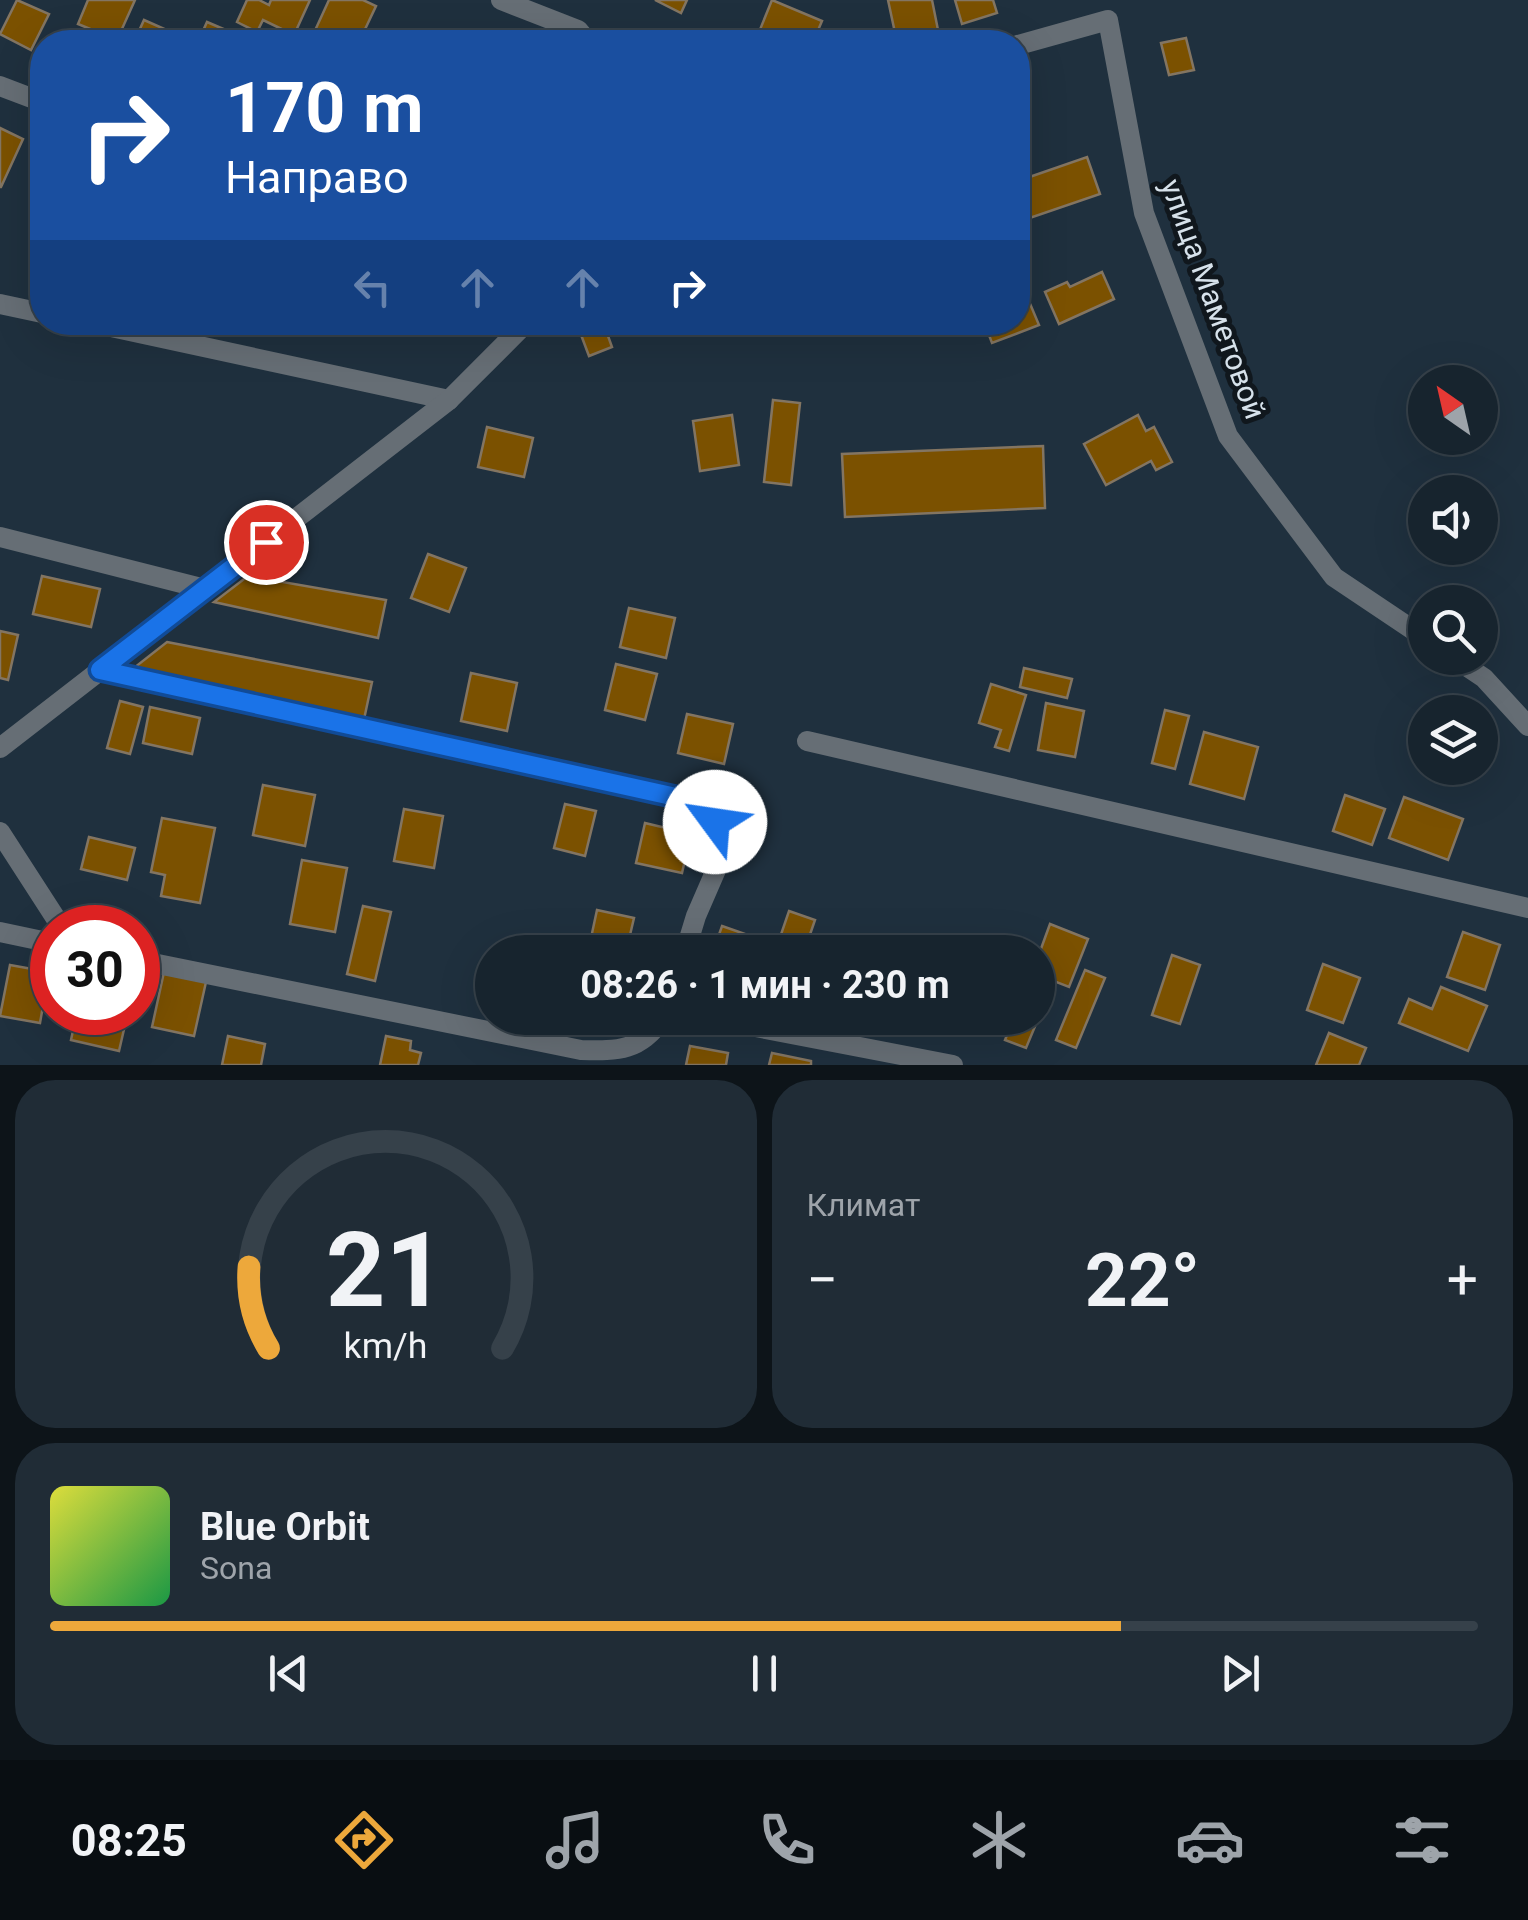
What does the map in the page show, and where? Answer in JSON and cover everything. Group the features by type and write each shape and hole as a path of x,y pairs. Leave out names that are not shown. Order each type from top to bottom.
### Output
{"street":[{"path":"501,0 578,30"},
{"name":"улица Маметовой","path":"1030,42 1108,20 1144,213 1228,436 1334,577 1408,627"},
{"path":"0,86 30,97"},
{"path":"0,304 30,310"},
{"path":"148,335 449,400"},
{"path":"0,748 449,400 513,335"},
{"path":"0,537 205,589"},
{"path":"100,670 676,797 715,822 719,863 690,935"},
{"path":"1480,675 1528,726"},
{"path":"806,742 1528,908"},
{"path":"0,832 47,905"},
{"path":"0,932 30,938"},
{"path":"160,964 475,1029"},
{"path":"506,1035 580,1050 612,1050 639,1044 647,1035"},
{"path":"797,1035 953,1065"}],"building":[{"path":"17,0 49,14 41,30 30,30 30,49 0,34"},
{"path":"88,0 135,0 122,30 93,30 78,24"},
{"path":"247,0 269,5 271,0 310,0 296,30 284,30 263,20 258,30 253,30 237,22"},
{"path":"329,0 363,0 376,6 365,30 315,30"},
{"path":"655,0 687,0 681,13"},
{"path":"772,0 822,21 818,30 760,30"},
{"path":"888,0 932,0 938,30 894,30"},
{"path":"955,0 993,0 997,13 962,24"},
{"path":"144,20 167,30 139,30"},
{"path":"207,22 226,30 203,30"},
{"path":"1186,38 1194,70 1169,75 1161,43"},
{"path":"0,128 23,139 1,187 0,187"},
{"path":"1087,157 1100,194 1030,218 1030,177"},
{"path":"1102,272 1114,299 1059,324 1045,292 1067,282 1070,287"},
{"path":"1030,304 1039,325 1030,328"},
{"path":"581,335 608,335 612,347 589,356"},
{"path":"989,335 1013,335 992,343"},
{"path":"773,400 800,403 791,485 764,482"},
{"path":"732,415 739,465 700,471 693,421"},
{"path":"1138,415 1146,431 1154,427 1172,462 1156,470 1151,461 1106,485 1084,444"},
{"path":"487,427 533,438 524,477 478,467"},
{"path":"1043,446 1045,508 845,517 842,454"},
{"path":"428,554 466,568 449,612 411,598"},
{"path":"42,576 100,589 91,627 33,614"},
{"path":"248,576 386,600 378,638 214,602"},
{"path":"629,608 675,618 666,658 620,647"},
{"path":"0,631 18,635 8,680 0,678"},
{"path":"167,642 372,682 363,724 130,671"},
{"path":"616,664 657,674 645,720 605,710"},
{"path":"1024,668 1072,679 1067,698 1020,687"},
{"path":"471,673 517,683 507,731 461,721"},
{"path":"991,684 1026,695 1009,751 995,747 1001,730 979,723"},
{"path":"120,701 143,707 130,754 107,748"},
{"path":"1046,703 1084,711 1075,757 1038,750"},
{"path":"150,707 200,718 192,754 143,743"},
{"path":"1165,710 1189,716 1175,769 1152,763"},
{"path":"687,714 733,724 724,764 678,753"},
{"path":"1204,732 1258,747 1244,799 1190,784"},
{"path":"263,785 315,795 305,846 253,835"},
{"path":"1345,795 1385,809 1372,845 1333,831"},
{"path":"1404,797 1463,819 1448,860 1389,838"},
{"path":"565,804 596,811 585,856 554,848"},
{"path":"404,809 443,816 434,868 394,861"},
{"path":"162,818 215,828 200,903 161,896 165,875 151,872"},
{"path":"645,823 691,834 682,873 636,863"},
{"path":"89,837 135,848 127,880 81,869"},
{"path":"302,860 347,868 335,932 290,924"},
{"path":"363,906 391,912 375,981 347,974"},
{"path":"597,910 634,918 630,935 592,935"},
{"path":"789,911 815,920 810,935 781,935"},
{"path":"1050,924 1088,939 1069,987 1055,982 1055,935 1046,935"},
{"path":"722,926 745,934 745,935 719,935"},
{"path":"1463,932 1500,945 1485,990 1447,977"},
{"path":"1172,955 1200,965 1180,1024 1152,1015"},
{"path":"1323,964 1360,978 1343,1023 1307,1010"},
{"path":"10,965 30,969 30,1021 0,1016"},
{"path":"1085,970 1105,978 1076,1048 1056,1040"},
{"path":"164,972 206,982 194,1036 160,1029"},
{"path":"1441,987 1487,1006 1468,1051 1399,1023 1409,999 1432,1009"},
{"path":"1329,1033 1366,1048 1359,1065 1316,1065"},
{"path":"72,1035 123,1035 119,1051 71,1040"},
{"path":"1007,1035 1031,1035 1026,1048 1005,1040"},
{"path":"228,1036 265,1044 261,1065 222,1065"},
{"path":"386,1036 411,1041 410,1050 421,1053 418,1065 380,1065"},
{"path":"690,1046 728,1053 726,1065 686,1065"},
{"path":"772,1053 811,1061 811,1065 769,1065"}],"route":[{"path":"266,542 100,670 676,797 715,822"}]}
